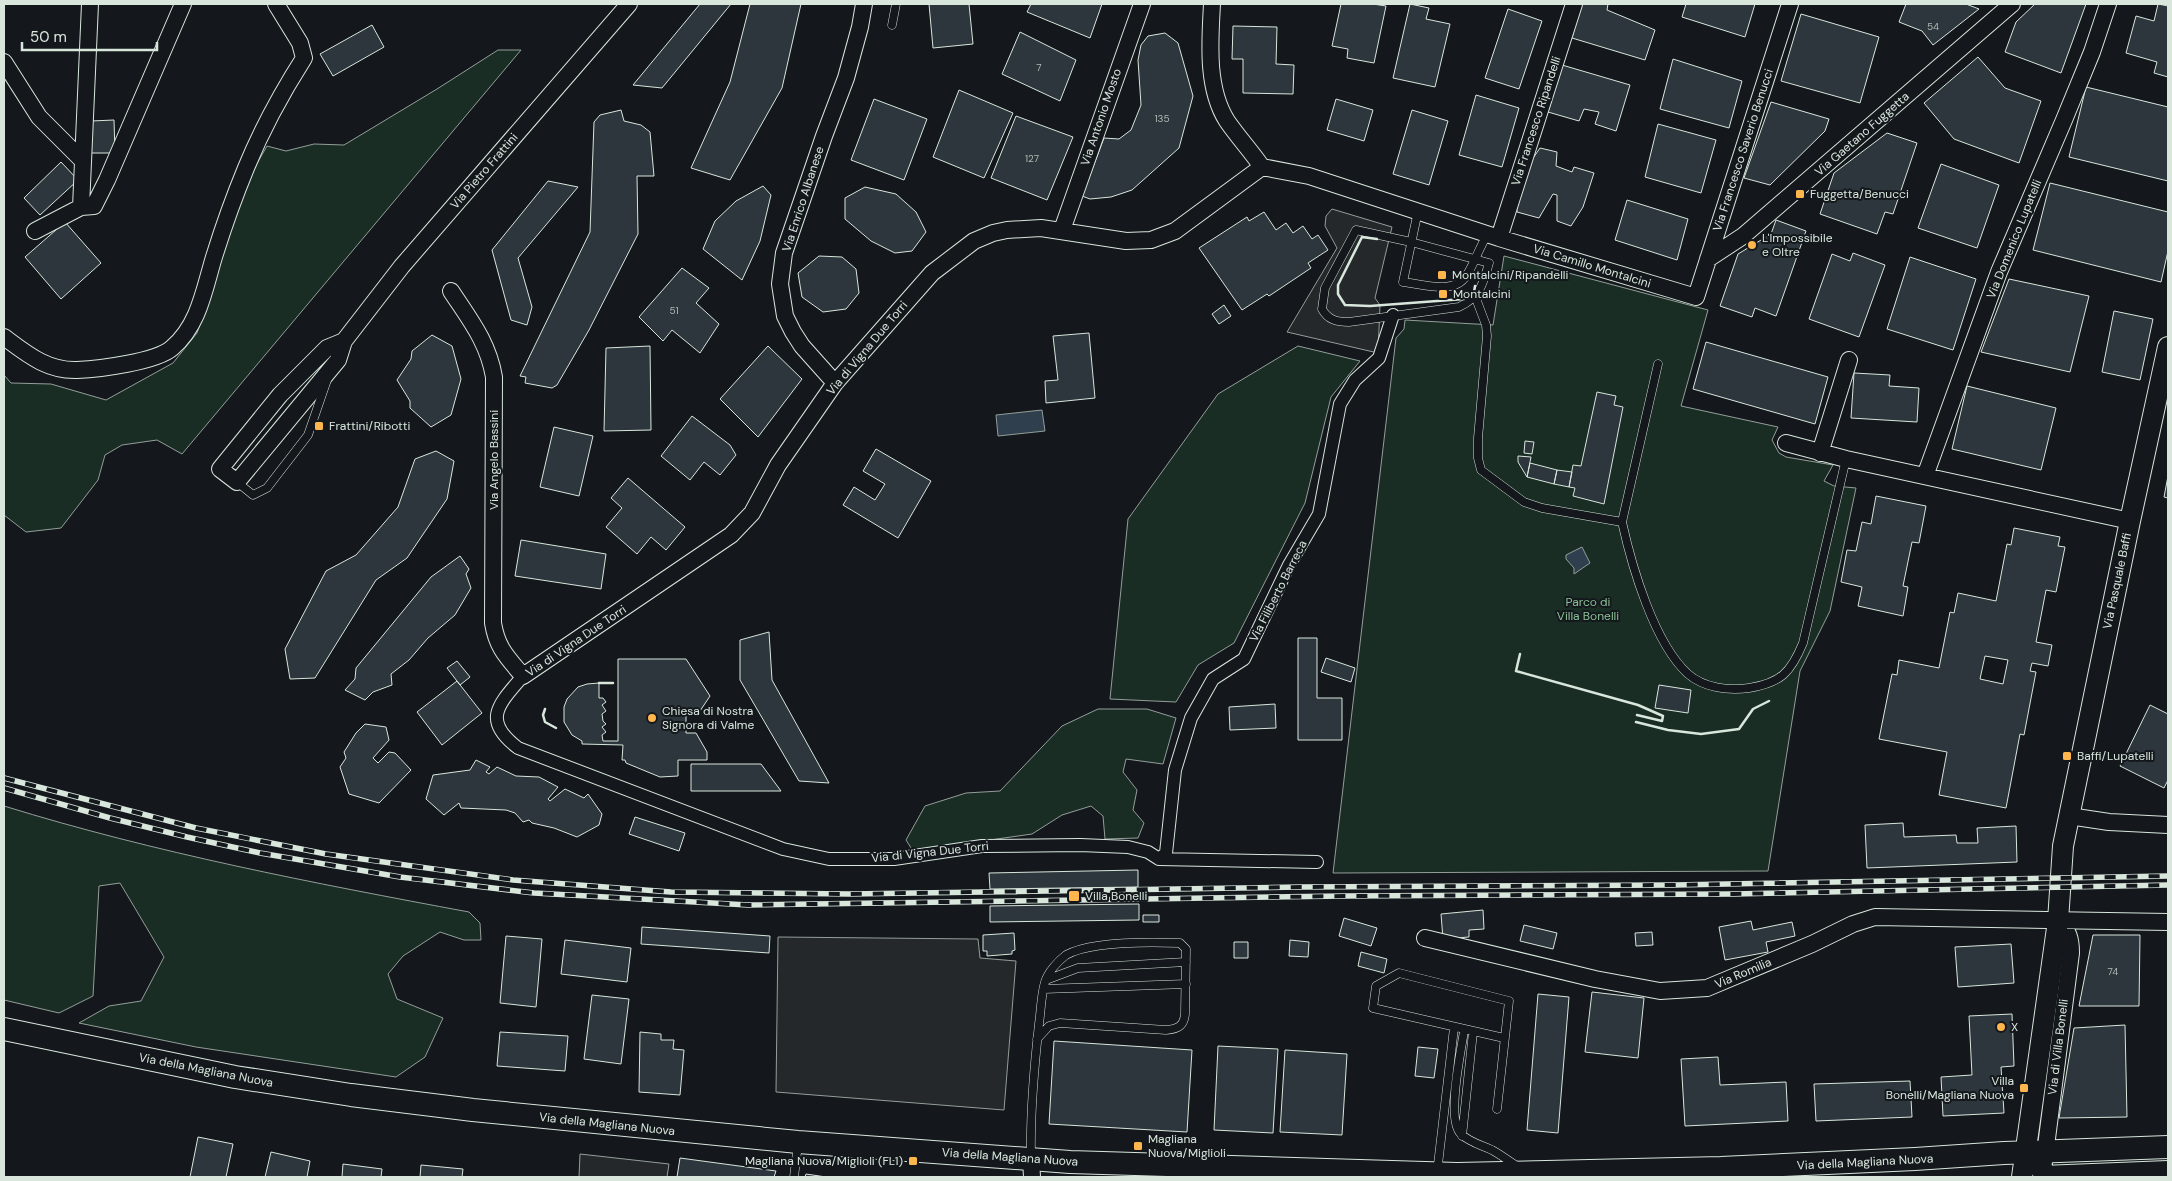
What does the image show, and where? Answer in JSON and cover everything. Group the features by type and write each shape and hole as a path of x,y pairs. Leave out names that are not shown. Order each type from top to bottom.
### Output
{"main road":[{"name":"Via della Magliana Nuova","path":"4,1029 225,1075 322,1091 473,1110 798,1142 1032,1168 1169,1166 1436,1174 1525,1173 1721,1168 2035,1152 2168,1148"}],"street":[{"path":"81,207 90,4"},
{"path":"35,231 81,207 94,206 183,4"},
{"path":"4,337 38,362 50,368 63,371 158,357 171,349 188,331 199,310 214,256 245,169 272,108 304,58 300,42 276,4"},
{"name":"Via Pietro Frattini","path":"344,341 327,348 280,395 220,469 237,482 338,360 344,341 402,266 629,4"},
{"name":"Via Enrico Albanese","path":"836,383 802,346 793,332 785,316 780,284 784,253 846,78 860,27 864,4"},
{"name":"Via Antonio Mosto","path":"1062,230 1142,4"},
{"path":"1212,4 1210,50 1220,106 1228,121 1262,167"},
{"name":"Via Francesco Ripandelli","path":"1493,236 1574,4"},
{"name":"Via Francesco Saverio Benucci","path":"1696,297 1790,4"},
{"name":"Via Gaetano Fuggetta","path":"1708,259 1743,236 2012,4"},
{"name":"Via Domenico Lupatelli","path":"1924,476 1998,272 2092,52 2108,4"},
{"path":"4,62 40,117 83,161"},
{"name":"Via di Vigna Due Torri","path":"1262,167 1175,231 1151,240 1126,241 1041,228 1007,230 993,233 974,241 932,274 836,383 778,465 752,514 731,535 523,676 501,702 496,722 506,738 518,748 784,849 829,858 894,858 982,846 1099,846 1128,847 1148,852 1159,859 1318,862"},
{"name":"Via Camillo Montalcini","path":"1262,167 1309,176 1493,236 1696,297"},
{"name":"Via Angelo Bassini","path":"451,291 482,338 491,357 494,377 493,623 496,641 504,654 523,676"},
{"name":"Via Filiberto Barreca","path":"1159,859 1166,853 1175,770 1190,718 1213,679 1244,659 1290,565 1319,514 1340,404 1355,380 1379,358 1393,315"},
{"name":"Via Pasquale Baffi","path":"2069,816 2168,347"},
{"path":"1820,453 1849,360"},
{"path":"1786,443 1846,459 2130,521"},
{"path":"2069,816 2109,822 2168,825"},
{"name":"Via di Villa Bonelli","path":"2022,1177 2035,1152 2058,921 2061,857 2069,816"},
{"name":"Via Romilia","path":"1425,938 1595,979 1660,991 1707,988 1812,944 1853,924 1875,917 2168,922"},
{"path":"2035,1152 2042,1176 2168,1169"}],"lane":[{"path":"892,25 896,4"},
{"path":"1418,211 1403,282 1443,287 1455,286 1467,276 1474,259 1493,236"},
{"path":"1356,230 1474,259 1489,263 1482,287 1471,302 1460,307 1349,322 1339,322 1328,318 1322,309 1325,288 1356,230"},
{"path":"1475,296 1486,325 1487,336 1478,438 1478,458 1481,470 1524,502 1542,508 1622,522"},
{"path":"1658,364 1622,522 1629,556 1660,635 1675,659 1689,674 1702,682 1736,690 1774,682 1785,675 1796,662 1803,643 1846,459"},
{"name":"Via Pietro Frattini","path":"237,482 254,495 267,488 308,435 330,370"},
{"path":"1032,1168 1031,1119 1037,1039 1046,980 1058,962 1066,956 1088,948 1136,943 1180,943 1186,949 1185,1020 1177,1028 1166,1030 1060,1023 1049,1026 1037,1039"},
{"path":"1046,980 1078,968 1186,962"},
{"path":"1497,1109 1509,1001 1398,973 1376,986 1373,1008 1464,1031 1504,1038"},
{"path":"1044,989 1186,984"},
{"path":"1436,1174 1454,1028"},
{"path":"1464,1031 1457,1085 1455,1124 1462,1136 1498,1154 1525,1173"},
{"path":"1462,1136 1473,1032"},
{"path":"794,1177 798,1142"}],"green space":[{"path":"498,50 521,50 182,454 157,440 122,445 105,455 98,480 61,528 26,532 4,515 4,375 11,383 51,384 106,400 173,363 197,333 247,181 267,146 286,151 314,144 344,145"},
{"name":"Parco di Villa Bonelli","path":"1504,256 1708,310 1681,406 1778,427 1772,440 1779,453 1786,457 1833,465 1824,481 1834,486 1856,488 1830,611 1800,671 1768,871 1333,873 1396,338 1404,329 1405,320 1493,325"},
{"path":"1298,346 1360,361 1331,397 1305,503 1234,643 1198,665 1176,702 1110,699 1128,519 1218,394"},
{"path":"1098,709 1147,709 1176,718 1163,764 1126,759 1123,772 1137,790 1133,810 1144,823 1138,838 1105,839 1103,816 1091,806 1062,815 1032,834 913,851 906,840 925,806 966,793 1000,791 1062,726"},
{"path":"4,806 177,853 352,890 469,912 480,923 481,940 464,940 440,932 403,956 388,974 397,999 443,1018 425,1057 396,1077 196,1047 79,1023 109,1006 141,1001 164,957 120,883 99,886 93,996 59,1013 4,1000"}],"shaded area":[{"path":"1332,209 1392,227 1375,298 1380,305 1378,353 1287,332 1337,248 1325,226 1326,216"},
{"path":"778,937 978,939 980,958 1016,961 1004,1110 776,1092"},
{"path":"580,1154 669,1164 667,1177 579,1177"}],"water":[{"path":"1042,410 1045,431 998,436 996,415"},
{"path":"1582,547 1590,563 1574,574 1574,568 1566,559 1566,555"}],"building":[{"path":"700,4 731,4 662,88 633,85"},
{"path":"750,4 801,4 782,88 730,180 691,168 730,82"},
{"path":"929,4 969,4 973,44 933,48"},
{"path":"1031,4 1102,4 1090,38 1027,12"},
{"path":"1341,4 1386,6 1374,63 1347,58 1348,49 1332,46"},
{"path":"1410,4 1429,8 1426,19 1450,24 1435,87 1393,78"},
{"path":"1581,4 1608,4 1607,10 1655,30 1645,60 1572,38"},
{"path":"1686,4 1755,4 1745,37 1682,17"},
{"path":"1906,4 1966,4 1979,9 1933,45 1922,31 1899,22"},
{"path":"2035,4 2086,4 2061,73 2005,52 2016,22"},
{"path":"2158,4 2168,6 2168,77 2154,73 2157,62 2126,53 2136,16 2154,21"},
{"path":"1508,9 1542,21 1519,89 1485,78"},
{"path":"1801,14 1879,37 1860,103 1781,81"},
{"path":"372,25 384,47 333,76 320,54"},
{"path":"1233,26 1277,27 1276,64 1294,65 1293,94 1243,93 1243,59 1232,59"},
{"path":"1020,32 1076,60 1060,101 1002,74"},
{"path":"1165,33 1178,43 1193,96 1179,148 1132,190 1111,197 1090,199 1082,196 1104,138 1119,139 1131,130 1141,105 1138,60 1141,45 1148,36"},
{"path":"1978,57 2005,88 2041,101 2019,163 1954,139 1924,103"},
{"path":"1673,59 1742,81 1729,128 1660,109"},
{"path":"1562,65 1630,85 1616,131 1595,124 1599,112 1584,109 1579,121 1548,112"},
{"path":"2086,87 2168,107 2168,181 2069,157"},
{"path":"959,90 1013,113 984,178 933,157"},
{"path":"1476,95 1519,108 1502,167 1459,155"},
{"path":"874,99 927,119 904,180 851,160"},
{"path":"1336,99 1373,110 1364,141 1327,130"},
{"path":"1771,102 1829,119 1825,131 1770,185 1744,178"},
{"path":"621,110 624,121 641,125 650,132 654,176 637,176 638,234 589,330 557,385 552,388 525,383 526,377 520,376 590,232 594,122 600,115"},
{"path":"1412,110 1448,121 1429,185 1393,174"},
{"path":"1016,116 1073,137 1047,200 991,178"},
{"path":"114,120 115,153 91,153 91,121"},
{"path":"1658,124 1716,140 1701,193 1645,177"},
{"path":"1887,133 1917,143 1893,214 1885,212 1877,234 1820,214 1834,173"},
{"path":"1540,148 1557,152 1556,166 1572,172 1574,167 1594,173 1583,207 1571,226 1557,221 1557,195 1553,194 1539,218 1517,212 1516,192 1529,164"},
{"path":"61,162 78,180 40,215 24,198"},
{"path":"1941,164 1999,185 1977,248 1918,228"},
{"path":"548,181 578,187 518,258 532,307 527,325 511,320 492,250"},
{"path":"2050,183 2168,212 2168,251 2161,282 2033,250"},
{"path":"763,186 771,195 760,241 742,280 703,249 715,221 736,201"},
{"path":"865,187 896,194 916,212 926,232 912,251 895,253 871,241 845,219 845,198"},
{"path":"1627,200 1688,219 1677,260 1615,240"},
{"path":"1264,212 1276,230 1286,223 1293,233 1303,226 1312,239 1318,235 1328,250 1308,263 1311,268 1269,296 1267,294 1242,310 1199,248 1247,217 1249,221"},
{"path":"1776,220 1806,231 1776,316 1755,308 1752,317 1720,306 1738,254 1771,234"},
{"path":"65,222 101,263 61,299 25,257"},
{"path":"1853,253 1885,265 1859,337 1809,319 1832,254 1850,261"},
{"path":"819,256 842,257 856,269 859,293 846,309 823,312 802,297 798,273"},
{"path":"1910,257 1976,279 1953,350 1887,329"},
{"path":"682,268 709,288 696,303 719,324 700,353 672,330 663,341 639,317"},
{"path":"2009,279 2089,296 2070,372 1981,352"},
{"path":"1224,305 1231,316 1219,324 1212,314"},
{"path":"2114,311 2153,319 2140,380 2102,372"},
{"path":"1089,333 1095,398 1046,403 1045,381 1058,380 1053,336"},
{"path":"432,335 452,346 461,379 451,415 431,427 410,408 410,401 397,380 411,359 412,351"},
{"path":"1706,342 1828,377 1815,424 1693,389"},
{"path":"650,346 651,430 604,431 606,348"},
{"path":"768,346 802,379 758,437 720,399"},
{"path":"1854,373 1890,375 1889,386 1919,388 1917,422 1851,418"},
{"path":"1967,386 2056,408 2041,470 1952,449"},
{"path":"1597,392 1616,396 1614,405 1623,407 1604,504 1573,496 1575,488 1569,487 1573,465 1581,466"},
{"path":"692,416 730,445 736,455 720,475 704,462 690,480 661,456"},
{"path":"554,427 593,436 579,496 540,487"},
{"path":"1525,441 1534,442 1532,454 1524,453"},
{"path":"876,449 931,481 898,538 843,505 854,487 875,500 885,484 863,471"},
{"path":"436,451 454,461 447,499 407,558 376,580 315,678 290,679 285,649 326,571 356,555 398,507 415,459"},
{"path":"1518,456 1531,457 1527,477 1518,462"},
{"path":"1530,463 1557,470 1554,484 1527,477"},
{"path":"1557,470 1572,472 1569,487 1554,484"},
{"path":"2168,476 2168,498 2164,497"},
{"path":"628,478 685,527 666,550 651,537 637,554 606,527 622,508 611,498"},
{"path":"1876,496 1926,506 1919,543 1912,542 1903,586 1908,587 1903,616 1858,606 1862,587 1841,582 1847,550 1856,551 1862,522 1871,524"},
{"path":"2014,528 2060,537 2058,546 2065,547 2056,592 2046,590 2036,642 2052,645 2048,666 2032,663 2030,671 2036,672 2024,735 2020,734 2006,808 1939,795 1947,752 1879,739 1892,674 1897,675 1899,660 1939,668 1950,612 1954,613 1958,593 1996,601 2007,544 2011,545","holes":["1985,656 2008,660 2003,684 1980,679"]},
{"path":"521,540 606,554 601,589 515,576"},
{"path":"460,556 469,569 466,574 471,588 455,615 428,638 409,660 391,674 392,685 373,692 365,700 345,690 355,679 356,668 431,577"},
{"path":"769,632 772,680 829,783 799,781 740,680 740,640"},
{"path":"1298,638 1317,638 1317,698 1342,698 1342,740 1298,740"},
{"path":"1326,658 1355,668 1351,682 1321,672"},
{"name":"Chiesa di Nostra Signora di Valme","path":"618,659 686,659 710,696 700,711 686,711 686,733 696,733 707,752 707,760 678,760 678,776 660,777 622,760 623,745 582,744 582,741 572,735 564,722 564,707 567,699 578,687 599,683 599,698 603,698 606,702 602,705 606,711 602,714 603,721 606,724 602,727 606,732 602,735 603,741 618,741"},
{"path":"457,661 470,677 460,685 447,668"},
{"path":"457,681 482,713 442,745 417,712"},
{"path":"1659,685 1691,690 1688,713 1655,708"},
{"path":"1275,704 1276,728 1230,730 1229,707"},
{"path":"2150,705 2168,714 2168,780 2164,788 2120,766"},
{"path":"365,724 386,727 389,740 373,758 378,763 389,752 395,753 411,770 379,803 349,794 340,767 346,758 344,752 356,733"},
{"path":"476,760 490,767 486,772 489,774 497,767 516,776 539,777 558,787 548,799 550,801 565,789 584,798 588,794 602,814 599,825 577,837 554,828 532,823 529,820 523,822 515,813 506,810 461,808 459,803 444,815 426,799 433,775 470,770"},
{"path":"691,764 761,764 781,791 691,791"},
{"path":"635,817 685,833 679,851 629,834"},
{"path":"1903,823 1904,837 1956,835 1957,843 1978,843 1977,828 2016,826 2017,862 1867,868 1865,825"},
{"path":"1138,870 1138,887 990,889 989,873"},
{"path":"1139,904 1139,920 990,922 990,906"},
{"path":"1483,910 1484,929 1469,930 1469,937 1443,939 1441,914"},
{"path":"1143,915 1159,915 1159,922 1143,922"},
{"path":"1344,918 1377,928 1371,946 1339,936"},
{"path":"1751,921 1753,930 1792,922 1795,936 1766,942 1768,952 1725,960 1719,927"},
{"path":"1524,925 1557,933 1553,949 1520,941"},
{"path":"642,927 770,936 769,953 641,944"},
{"path":"1652,932 1653,945 1636,946 1635,933"},
{"path":"1014,933 1015,950 1012,951 1012,954 987,956 987,951 983,951 983,935"},
{"path":"2093,935 2140,935 2139,1006 2079,1006"},
{"path":"506,936 542,939 536,1007 500,1003"},
{"path":"565,940 631,948 627,982 561,974"},
{"path":"1290,940 1309,942 1308,957 1289,956"},
{"path":"1234,942 1248,942 1248,958 1234,958"},
{"path":"2011,944 2014,983 1958,987 1955,947"},
{"path":"1361,952 1387,959 1384,973 1358,966"},
{"path":"1592,992 1644,998 1638,1058 1585,1052"},
{"path":"1538,994 1569,997 1558,1133 1527,1130"},
{"path":"592,995 629,999 621,1064 584,1059"},
{"path":"2012,1014 2014,1066 2001,1067 2004,1113 1943,1116 1941,1077 1972,1075 1969,1016"},
{"path":"2125,1025 2127,1117 2059,1118 2074,1028"},
{"path":"500,1032 568,1036 565,1071 497,1066"},
{"path":"640,1032 661,1034 661,1040 674,1040 673,1049 684,1050 680,1095 639,1092"},
{"path":"1054,1041 1192,1050 1187,1132 1049,1124"},
{"path":"1218,1046 1278,1049 1273,1133 1214,1130"},
{"path":"1418,1047 1438,1049 1434,1078 1415,1076"},
{"path":"1285,1050 1347,1054 1342,1135 1280,1132"},
{"path":"1718,1057 1720,1085 1786,1082 1788,1121 1685,1126 1681,1059"},
{"path":"1910,1081 1912,1117 1816,1121 1814,1084"},
{"path":"198,1137 233,1144 226,1177 190,1177"},
{"path":"271,1152 310,1161 307,1177 265,1177"},
{"path":"680,1158 776,1171 774,1177 677,1177"},
{"path":"343,1164 382,1169 381,1177 342,1177"},
{"path":"421,1165 463,1169 462,1177 420,1177"},
{"path":"806,1174 826,1177 805,1177"}],"railway":[{"path":"4,778 196,828 326,854 513,880 671,892 849,894 1300,887 1675,885 2168,876"},
{"path":"4,788 110,818 187,837 260,853 400,877 534,893 748,905 1344,896 1734,894 2168,885"}],"wall":[{"path":"1377,239 1362,237 1338,285 1338,294 1345,305 1370,306 1464,299 1474,292 1475,286"},
{"path":"1520,654 1516,671 1638,705 1663,716 1662,721 1637,715"},
{"path":"599,683 613,683"},
{"path":"1636,722 1668,730 1701,734 1739,729 1753,709 1769,701"},
{"path":"545,709 543,715 545,722 556,728"}],"place":[{"name":"Fuggetta/Benucci","path":"1800,194"},
{"name":"L'Impossibile e Oltre","path":"1752,245"},
{"name":"Montalcini/Ripandelli","path":"1442,275"},
{"name":"Montalcini","path":"1443,294"},
{"name":"Frattini/Ribotti","path":"319,426"},
{"name":"Chiesa di Nostra Signora di Valme","path":"652,718"},
{"name":"Baffi/Lupatelli","path":"2067,756"},
{"name":"Villa Bonelli","path":"1074,896"},
{"name":"X","path":"2001,1027"},
{"name":"Villa Bonelli/Magliana Nuova","path":"2024,1088"},
{"name":"Magliana Nuova/Miglioli","path":"1138,1146"},
{"name":"Magliana Nuova/Miglioli (FL1)","path":"913,1161"}]}
